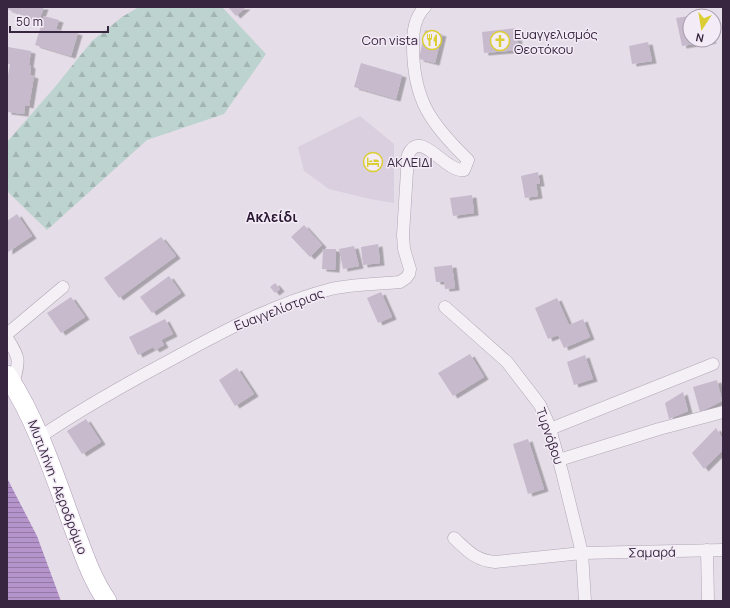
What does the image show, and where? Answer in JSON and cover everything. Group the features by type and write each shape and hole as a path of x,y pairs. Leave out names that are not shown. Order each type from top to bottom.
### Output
{"main road":[{"name":"Μυτιλήνη - Αεροδρόμιο","path":"10,379 40,437 89,568 107,601"}],"street":[{"name":"Ευαγγελίστριας","path":"40,437 70,416 231,327 297,300 332,289 400,282 406,278 410,269 404,249 403,234 408,155 411,148 416,145 421,145 453,169 459,171 464,170 468,160 439,130 428,114 418,92 413,62 414,27 421,11 425,7"},
{"path":"7,334 63,287"},
{"name":"Τυρνόβου","path":"445,307 507,362 540,405 550,429 559,460 582,553 585,601"},
{"path":"7,338 18,355 18,368 10,379"},
{"path":"550,429 714,364"},
{"path":"559,460 659,429 723,412"},
{"name":"Σαμαρά","path":"454,538 472,555 482,561 495,562 582,553 723,550"},
{"path":"707,550 708,601"}],"shaded area":[{"path":"360,116 394,144 394,203 329,189 304,171 298,147"},
{"path":"7,478 37,536 61,601 7,601"}],"green space":[{"path":"139,7 222,7 266,54 224,114 147,140 47,230 7,191 7,142 55,87 92,41 122,17"}],"building":[{"path":"7,7 44,7 39,21 7,9"},
{"path":"228,7 246,7 236,16"},
{"path":"44,16 59,20 56,29 70,33 71,31 78,33 71,56 35,45"},
{"path":"682,17 682,46 676,18"},
{"name":"Ευαγγελισμός Θεοτόκου","path":"516,28 519,50 484,53 482,32"},
{"path":"425,30 442,34 435,63 419,59"},
{"path":"648,42 652,61 632,64 629,46"},
{"path":"8,47 31,51 29,65 31,66 30,75 34,76 29,106 25,105 24,114 7,112 7,81 10,64 7,64"},
{"path":"361,63 402,75 396,99 354,87"},
{"path":"538,172 540,184 536,184 538,196 525,198 521,176"},
{"path":"472,195 474,213 453,216 450,198"},
{"path":"17,214 32,236 8,252 7,221"},
{"path":"304,225 322,245 310,257 291,237"},
{"path":"161,237 176,256 119,298 104,278"},
{"path":"378,244 380,263 363,265 361,247"},
{"path":"354,246 359,266 343,269 339,249"},
{"path":"323,249 336,249 335,270 322,269"},
{"path":"452,265 455,288 445,289 444,282 436,282 434,267"},
{"path":"169,276 181,293 152,313 140,297"},
{"path":"275,283 280,289 275,293 270,287"},
{"path":"381,292 392,317 378,323 367,298"},
{"path":"71,297 85,317 61,333 47,313"},
{"path":"557,298 569,325 583,319 590,337 564,348 558,335 548,339 535,308"},
{"path":"165,319 173,334 161,340 164,345 155,350 153,347 138,355 129,337"},
{"path":"470,354 484,377 453,396 438,373"},
{"path":"585,355 593,379 574,385 567,362"},
{"path":"237,368 254,394 235,406 219,380"},
{"path":"717,380 722,401 700,412 693,387"},
{"path":"683,392 688,411 669,419 665,403"},
{"path":"86,419 101,442 82,454 67,431"},
{"path":"716,428 723,439 723,450 704,469 692,453"},
{"path":"528,439 544,489 528,494 513,444"}],"place":[{"name":"Con vista","path":"432,40"},
{"name":"Ευαγγελισμός Θεοτόκου","path":"500,41"},
{"name":"ΑΚΛΕΙΔΙ","path":"373,162"}],"district":[{"name":"Ακλείδι","path":"272,217"}]}
